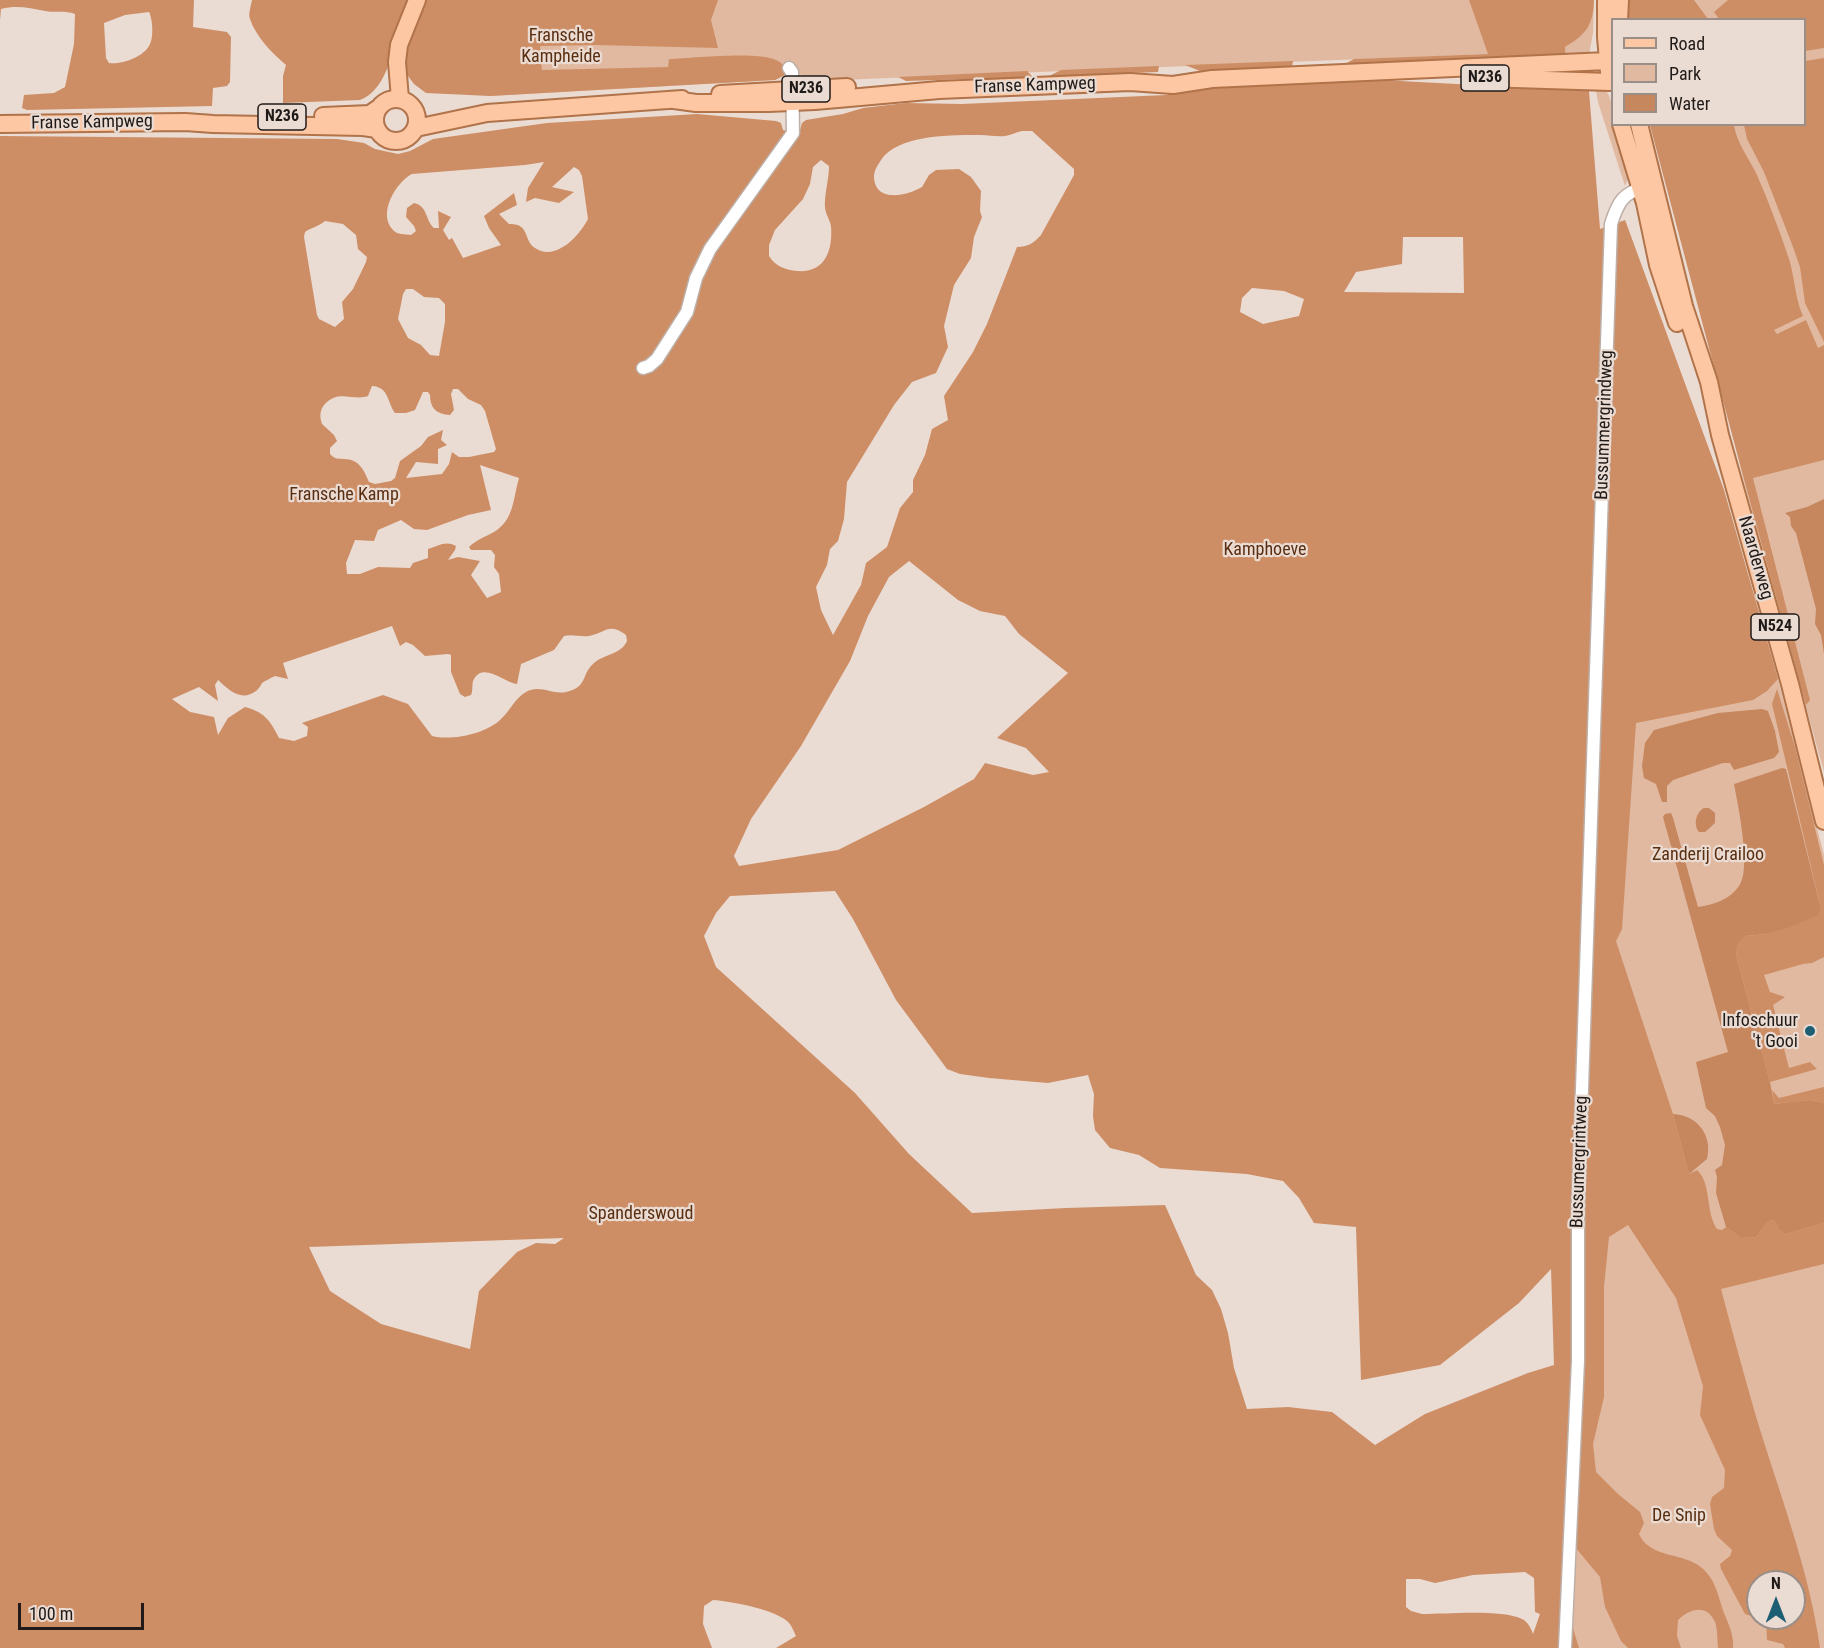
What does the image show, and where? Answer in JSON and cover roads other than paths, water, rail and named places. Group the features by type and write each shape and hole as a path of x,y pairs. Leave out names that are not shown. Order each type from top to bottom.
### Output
{"main road":[{"path":"377,129 375,122 389,103 400,39 417,0"},
{"name":"N236","path":"1606,0 1610,62"},
{"path":"1619,18 1620,0"},
{"name":"Franse Kampweg","path":"415,110 487,113 674,100 745,91 793,96 892,85 939,90 1130,82 1173,85 1212,79 1610,62"},
{"name":"Franse Kampweg","path":"1360,73 1611,84"},
{"path":"389,103 406,101 415,110 416,128"},
{"name":"Franse Kampweg","path":"185,122 212,118 363,115 370,114 389,103"},
{"name":"Franse Kampweg","path":"416,128 487,113"},
{"name":"Franse Kampweg","path":"0,124 185,122 377,129"},
{"name":"N524","path":"1622,126 1647,187"},
{"name":"N524","path":"1639,126 1647,187"},
{"name":"N236","path":"377,129 385,138 397,141 410,136 416,128"},
{"name":"Naarderweg","path":"1647,187 1709,382 1720,435 1790,684 1824,821"}],"street":[{"path":"643,368 650,366 657,359 687,312 696,278 710,249 793,133 792,72 789,68"},
{"name":"Bussummergrindweg","path":"1596,676 1611,224 1617,204 1625,197 1647,187"},
{"name":"Bussumergrintweg","path":"1565,1648 1578,1361 1579,1197 1596,676"}],"water":[{"path":"1824,499 1824,654 1821,635 1815,624 1816,609 1796,533 1791,526 1790,517 1785,513"},
{"path":"1762,709 1768,711 1775,731 1779,752 1774,758 1734,770 1730,763 1723,763 1673,780 1667,786 1667,802 1662,802 1656,784 1644,778 1642,766 1645,743 1654,730 1718,713"},
{"path":"1782,768 1786,769 1821,909 1818,915 1790,927 1766,934 1745,936 1738,943 1736,955 1774,1104 1809,1100 1824,1103 1824,1223 1786,1234 1779,1230 1774,1220 1771,1220 1756,1237 1741,1238 1726,1227 1716,1193 1715,1170 1722,1165 1725,1145 1715,1116 1706,1108 1696,1062 1728,1052 1663,817 1671,813 1673,818 1698,907 1717,902 1738,888 1743,873 1742,834 1734,784"},
{"path":"1704,808 1709,808 1715,813 1715,823 1705,832 1699,832 1696,819"},
{"path":"1673,1114 1682,1115 1696,1122 1708,1142 1707,1159 1689,1174"}],"place":[{"name":"Infoschuur 't Gooi","path":"1810,1031"}],"park label":[{"name":"Fransche Kampheide","path":"561,46"},
{"name":"Fransche Kamp","path":"344,495"},
{"name":"Kamphoeve","path":"1265,550"},
{"name":"Zanderij Crailoo","path":"1708,855"},
{"name":"Spanderswoud","path":"641,1214"},
{"name":"De Snip","path":"1679,1516"}]}
